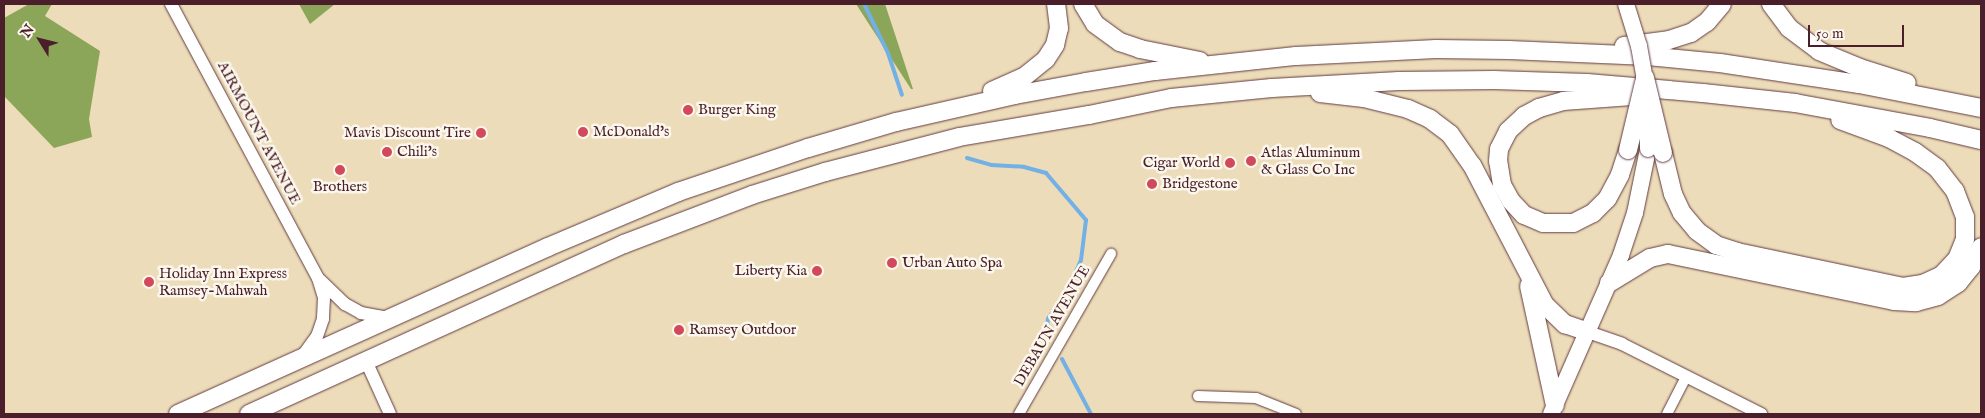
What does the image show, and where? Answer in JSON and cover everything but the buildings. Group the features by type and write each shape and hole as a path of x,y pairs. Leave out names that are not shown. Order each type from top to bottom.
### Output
{"highway":[{"path":"937,113 1016,82 1039,66 1051,52 1057,37 1059,21 1056,4"},
{"path":"1083,4 1089,17 1102,31 1129,46 1218,64"},
{"path":"1573,53 1677,38 1702,26 1722,4"},
{"path":"1771,4 1789,28 1808,44 1832,58 1981,108"},
{"path":"178,414 555,243 678,192 808,148 937,113 1015,95 1086,82 1288,56 1383,51 1500,50 1648,56 1720,63 1859,84 1981,108"},
{"path":"1645,78 1628,150 1620,175 1607,199 1593,213 1573,223 1543,223 1524,214 1505,193 1499,174 1499,149 1508,130 1524,116 1539,108 1576,99 1703,93"},
{"path":"1645,78 1655,151 1682,213 1706,238 1728,250 1903,287 1933,280 1950,268 1957,259 1965,239 1966,216 1955,191 1937,168 1915,152 1889,138 1795,103"},
{"path":"249,414 624,244 696,215 825,172 978,133 1089,115 1171,98 1272,88 1399,81 1494,80 1587,83 1795,103 1930,128 1981,140"},
{"path":"1272,88 1378,100 1408,109 1440,126 1465,152 1526,269 1550,310 1566,324 1588,332"},
{"path":"1609,283 1650,258 1668,254 1894,301 1916,302 1938,296 1958,283 1971,266 1981,247"},
{"path":"1526,269 1553,410"}],"main road":[{"path":"1626,4 1639,46 1645,78"},
{"path":"1553,410 1609,283 1633,220 1655,151"}],"street":[{"name":"AIRMOUNT AVENUE","path":"171,4 318,278 324,298 324,319 316,336 298,361"},
{"name":"DEBAUN AVENUE","path":"1019,414 1111,254"},
{"name":"AIRMOUNT AVENUE","path":"318,278 345,304 361,314 391,319"},
{"path":"1588,332 1622,344 1761,414"},
{"path":"366,361 390,414"},
{"path":"1667,414 1686,377"},
{"path":"1198,396 1256,398 1296,414"}],"green space":[{"path":"29,4 52,4 45,16 100,51 89,119 92,137 54,148 4,96 4,18"},
{"path":"299,4 335,4 310,24"},
{"path":"856,4 885,4 913,89 911,89"}],"waterway":[{"path":"864,4 888,53 902,95"},
{"path":"967,158 991,165 1024,167 1046,173 1086,220 1081,260 1068,289 1048,319 1046,332 1050,339"},
{"path":"1062,359 1091,414"}],"place":[{"name":"Burger King","path":"688,110"},
{"name":"McDonald's","path":"583,132"},
{"name":"Mavis Discount Tire","path":"481,133"},
{"name":"Chili's","path":"387,152"},
{"name":"Atlas Aluminum & Glass Co Inc","path":"1251,161"},
{"name":"Cigar World","path":"1230,163"},
{"name":"Brothers","path":"340,170"},
{"name":"Bridgestone","path":"1152,184"},
{"name":"Urban Auto Spa","path":"892,263"},
{"name":"Liberty Kia","path":"817,271"},
{"name":"Holiday Inn Express Ramsey-Mahwah","path":"149,282"},
{"name":"Ramsey Outdoor","path":"679,330"}]}
